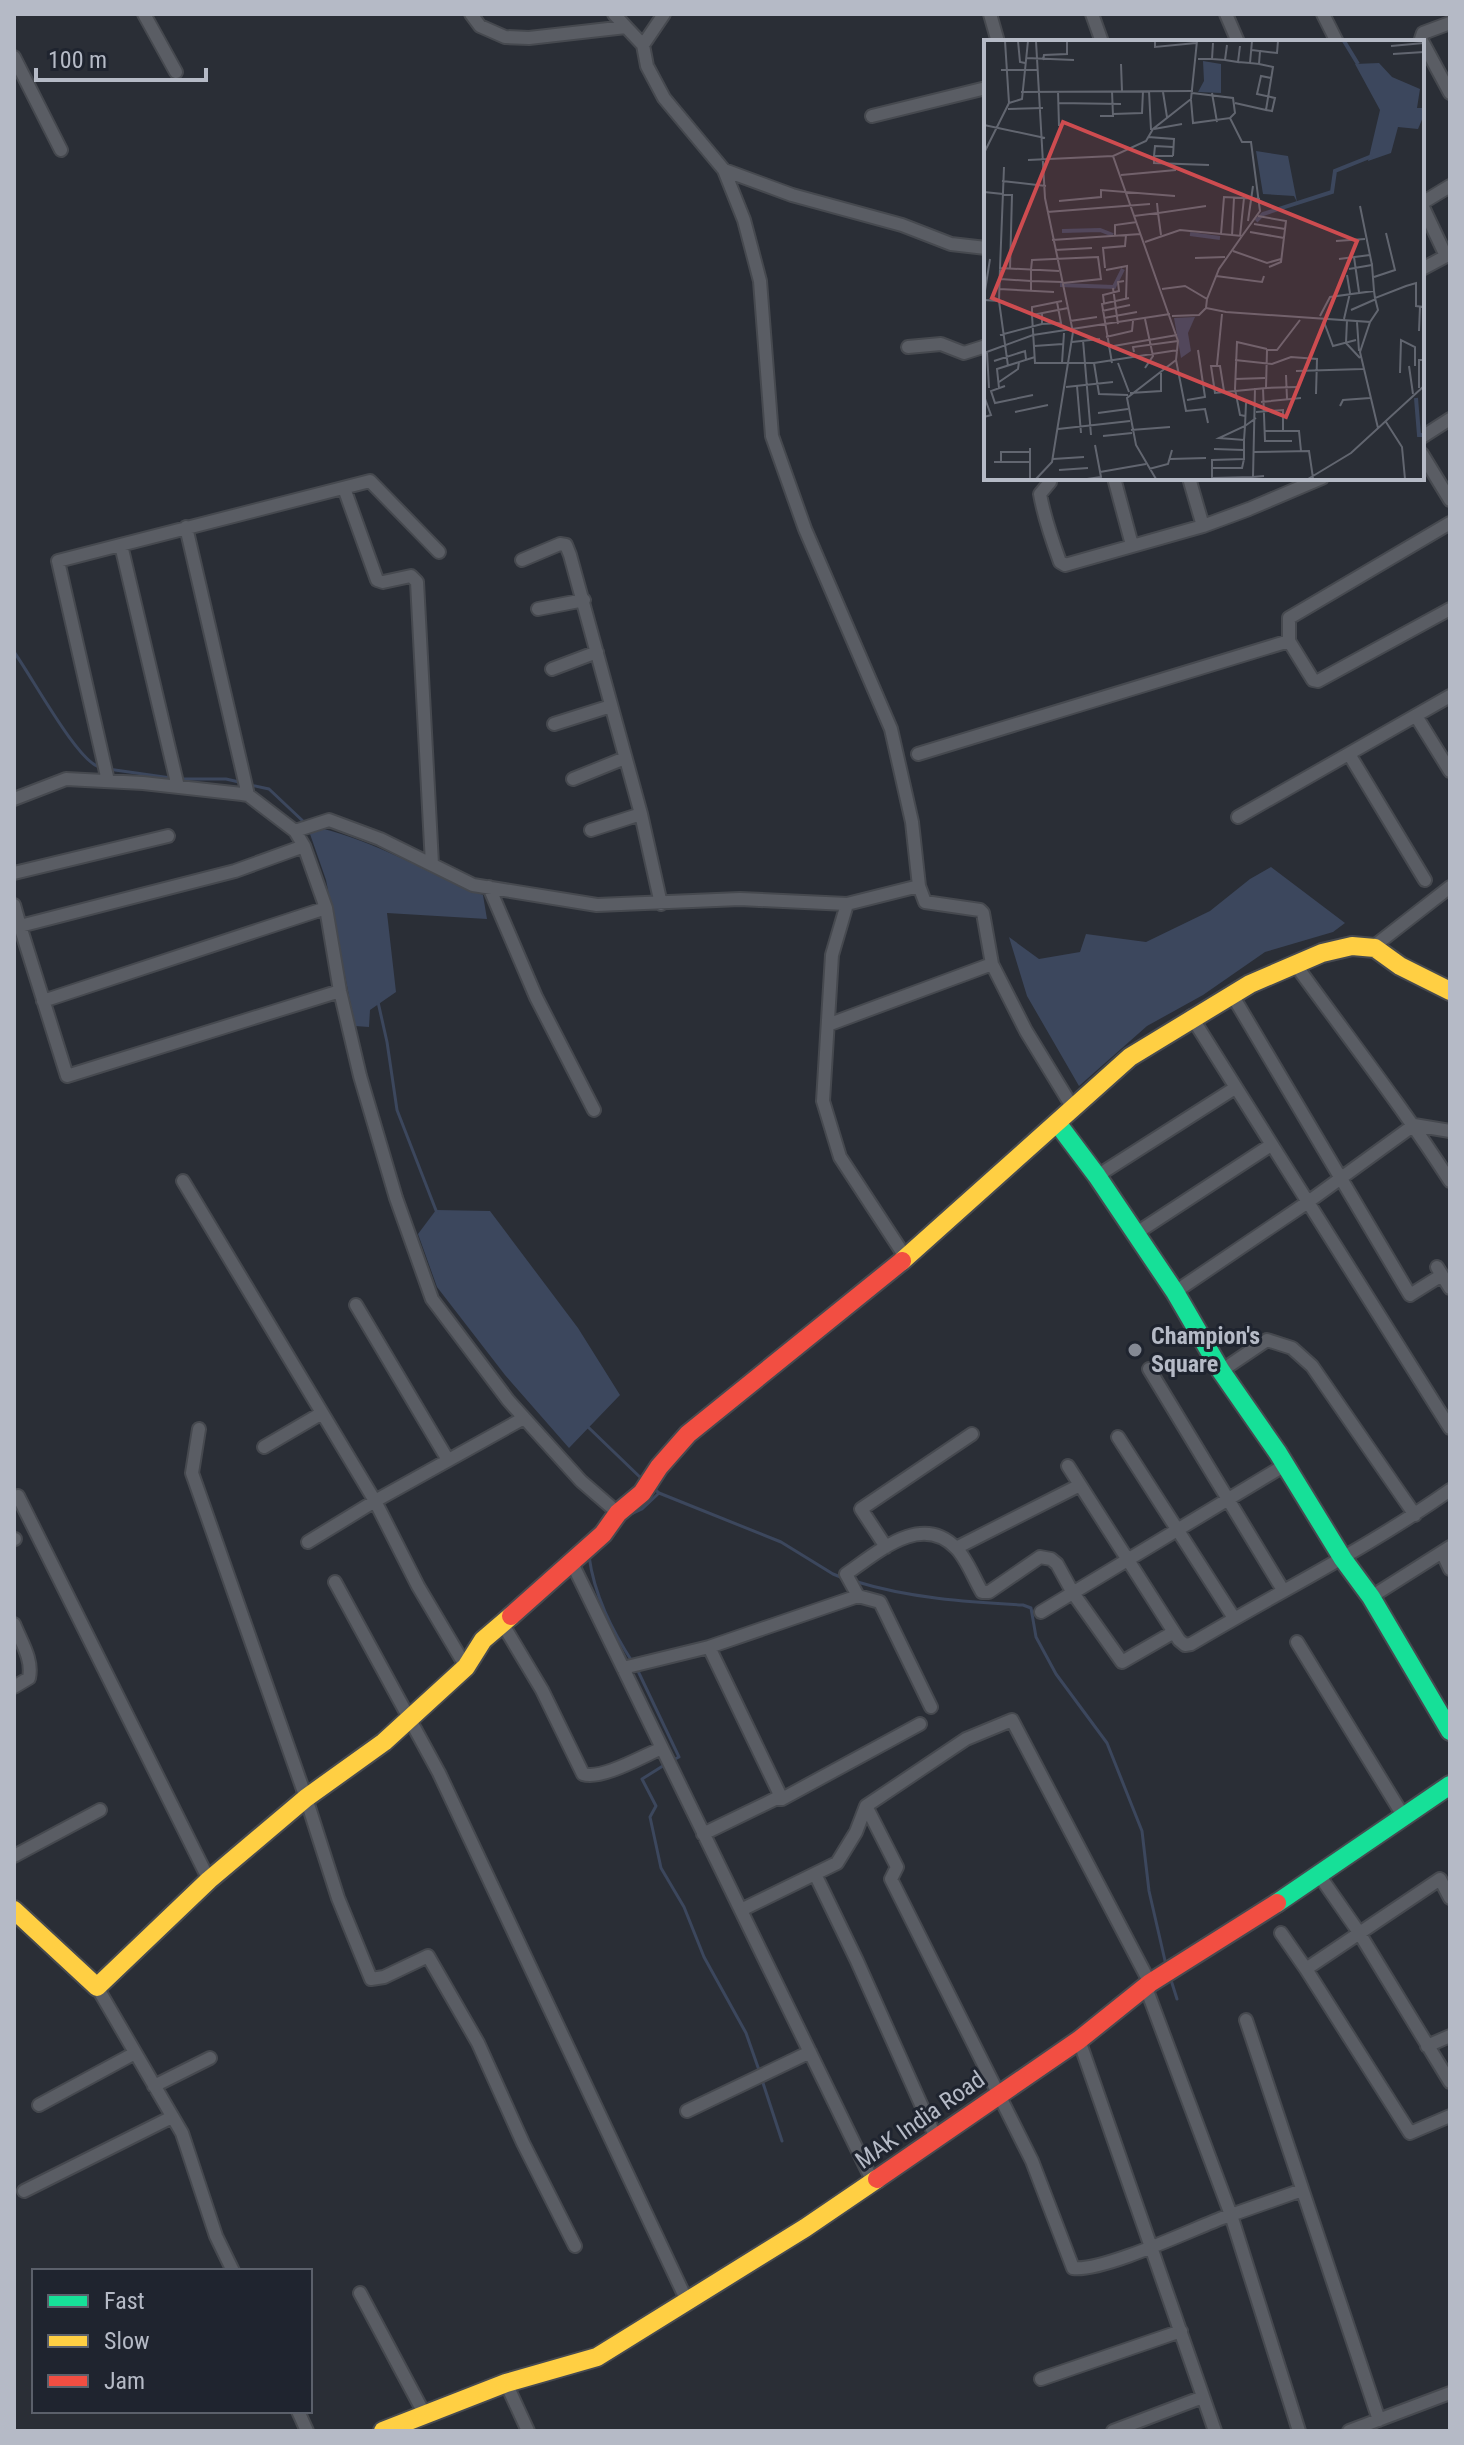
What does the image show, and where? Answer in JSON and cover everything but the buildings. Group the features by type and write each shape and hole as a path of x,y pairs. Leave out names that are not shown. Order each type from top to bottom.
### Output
{"street":[{"path":"144,14 176,72"},
{"path":"471,14 480,26 505,37 529,38 626,27"},
{"path":"614,14 643,45 647,66 664,98 724,170 744,220 760,281 772,436 805,529 891,729 912,822 919,886 925,902 980,910 986,922 992,964 1026,1031 1073,1108"},
{"path":"643,45 664,14"},
{"path":"990,14 997,40"},
{"path":"1092,14 1101,40"},
{"path":"1226,14 1237,40"},
{"path":"1323,14 1335,40"},
{"path":"1422,40 1423,33 1450,23"},
{"path":"1424,45 1450,93"},
{"path":"14,57 61,150"},
{"path":"872,116 984,88"},
{"path":"724,170 792,195 902,225 951,244 984,248"},
{"path":"1424,203 1450,186"},
{"path":"1424,208 1448,259 1424,268"},
{"path":"908,347 941,344 964,353 984,347"},
{"path":"1424,436 1450,419"},
{"path":"1424,457 1450,500"},
{"path":"1053,480 1040,494 1060,562 1069,565 1203,526 1317,480"},
{"path":"1115,480 1132,545"},
{"path":"1190,480 1203,526"},
{"path":"106,773 58,561 370,481 439,552"},
{"path":"344,488 377,580 383,582 411,576 417,582 432,864"},
{"path":"1450,523 1289,618 1289,641 1313,680 1318,681 1450,609"},
{"path":"186,527 247,787"},
{"path":"522,560 564,543 584,600 641,814 661,904"},
{"path":"121,545 176,781"},
{"path":"538,609 584,600"},
{"path":"918,754 1289,641"},
{"path":"552,669 597,652"},
{"path":"1238,817 1450,696"},
{"path":"554,724 611,706"},
{"path":"1416,716 1450,771"},
{"path":"1349,754 1425,880"},
{"path":"573,779 625,758"},
{"path":"14,799 66,779 106,773 247,787 305,828"},
{"path":"591,830 641,814"},
{"path":"305,828 329,820 380,839 473,885 597,905 740,899 847,904 919,886"},
{"path":"305,828 304,846 326,908 340,991 360,1076 396,1198 432,1299 524,1418 581,1481 618,1513"},
{"path":"14,873 168,836"},
{"path":"20,926 235,871 304,846"},
{"path":"489,887 536,997 594,1110"},
{"path":"1373,947 1450,887"},
{"path":"847,904 832,955 823,1101 840,1157 906,1258"},
{"path":"14,905 67,1076 340,991"},
{"path":"43,1001 326,908"},
{"path":"97,1987 209,1880 306,1798 384,1742 466,1667 483,1640 603,1534 618,1513 642,1493 688,1434 906,1258 1130,1057 1231,993 1339,947 1373,947 1401,966 1450,991"},
{"path":"830,1024 992,964"},
{"path":"1295,964 1388,1094 1414,1125 1450,1181"},
{"path":"1231,993 1410,1295 1439,1271 1450,1288"},
{"path":"1191,1016 1450,1428"},
{"path":"1097,1176 1235,1088"},
{"path":"1058,1124 1175,1292 1221,1371 1371,1597 1450,1731"},
{"path":"1175,1292 1308,1202 1414,1125 1448,1129"},
{"path":"1135,1234 1271,1145"},
{"path":"183,1181 375,1501 418,1586 466,1667"},
{"path":"356,1305 448,1460"},
{"path":"1221,1371 1267,1340 1292,1348 1312,1366 1415,1515"},
{"path":"1149,1369 1283,1590"},
{"path":"264,1447 322,1413"},
{"path":"308,1542 524,1418"},
{"path":"199,1429 192,1473 338,1898 371,1979 384,1977 428,1956 478,2043 523,2143 575,2246"},
{"path":"886,1547 861,1509 972,1434"},
{"path":"1118,1437 1234,1618"},
{"path":"1041,1612 1285,1465"},
{"path":"1068,1466 1126,1560 1185,1645 1343,1559 1450,1490"},
{"path":"956,1548 1080,1485"},
{"path":"18,1496 209,1880"},
{"path":"857,1594 846,1574 901,1538 933,1534 956,1548 982,1592 989,1592 1040,1557 1051,1559 1122,1662 1174,1632"},
{"path":"1371,1597 1446,1550 1450,1569"},
{"path":"572,1563 873,2182"},
{"path":"335,1582 439,1773 687,2301"},
{"path":"623,1668 709,1647 857,1594 880,1602 931,1707"},
{"path":"502,1623 542,1690 583,1774 602,1774 662,1748"},
{"path":"14,1624 29,1658 30,1671 29,1678 14,1687"},
{"path":"1297,1642 1404,1817"},
{"path":"709,1647 782,1799"},
{"path":"741,1910 837,1863 856,1832 866,1806 966,1739 1012,1720 1162,1975 1148,1993 1231,2215 1299,2431"},
{"path":"703,1834 775,1799 782,1799 920,1724"},
{"name":"MAK India Road","path":"383,2431 506,2383 597,2357 805,2228 1079,2040 1162,1975 1319,1875 1450,1785"},
{"path":"866,1806 897,1867 891,1879 1032,2161 1073,2268 1086,2268 1152,2247 1302,2190"},
{"path":"14,1856 100,1810"},
{"path":"815,1874 936,2138"},
{"path":"1319,1875 1358,1931 1450,2082"},
{"path":"1306,1969 1358,1931 1440,1879 1450,1898"},
{"path":"14,1910 97,1987 182,2133 216,2236 232,2269"},
{"path":"1281,1933 1410,2133 1450,2116"},
{"path":"1246,2020 1379,2420"},
{"path":"1427,2046 1450,2036"},
{"path":"1079,2040 1215,2431"},
{"path":"687,2111 810,2052"},
{"path":"39,2105 135,2053"},
{"path":"154,2086 210,2058"},
{"path":"24,2191 172,2117"},
{"path":"360,2293 425,2415"},
{"path":"1041,2379 1181,2331"},
{"path":"506,2383 528,2431"},
{"path":"1349,2431 1450,2393"},
{"path":"1113,2431 1203,2397"}],"water":[{"path":"320,828 382,850 483,895 487,919 387,913 396,992 370,1010 369,1027 355,1026 326,880 310,834"},
{"path":"1271,867 1345,923 1333,932 1265,952 1203,995 1147,1026 1079,1086 1027,996 1009,937 1039,959 1080,952 1086,934 1146,942 1210,911 1250,879"},
{"path":"436,1210 490,1211 578,1328 620,1395 569,1448 505,1375 437,1287 418,1234"}],"waterway":[{"path":"14,652 68,735 80,751 100,767"},
{"path":"108,769 171,778"},
{"path":"179,779 239,782"},
{"path":"250,785 269,789 305,823"},
{"path":"378,1002 397,1110 437,1213"},
{"path":"588,1427 643,1480"},
{"path":"652,1487 659,1493 781,1542 843,1578"},
{"path":"627,1516 642,1509 659,1493"},
{"path":"589,1556 605,1612 633,1663"},
{"path":"854,1581 916,1595 1031,1608 1036,1637 1056,1674 1107,1743 1142,1831 1149,1891 1166,1965"},
{"path":"637,1669 679,1757 673,1760"},
{"path":"666,1764 642,1779 656,1806 650,1817 661,1868 684,1907 704,1957 746,2033 760,2073"},
{"path":"1171,1980 1177,1999"},
{"path":"762,2080 782,2141"}],"traffic: fast":[{"path":"1058,1124 1175,1292 1221,1371 1371,1597 1450,1731"},
{"path":"1277,1903 1450,1785"}],"traffic: slow":[{"path":"902,1261 1130,1057 1250,984 1322,953 1352,946 1375,948 1400,966 1450,991"},
{"path":"14,1910 97,1987 209,1880 306,1798 384,1742 466,1667 483,1640 511,1616"},
{"path":"383,2431 506,2383 597,2357 805,2228 877,2179"}],"traffic: jam":[{"path":"511,1616 603,1534 618,1513 642,1493 659,1467 688,1434 902,1261"},
{"path":"877,2179 1079,2040 1150,1983 1277,1903"}],"place":[{"name":"Champion's Square","path":"1135,1350"}]}
